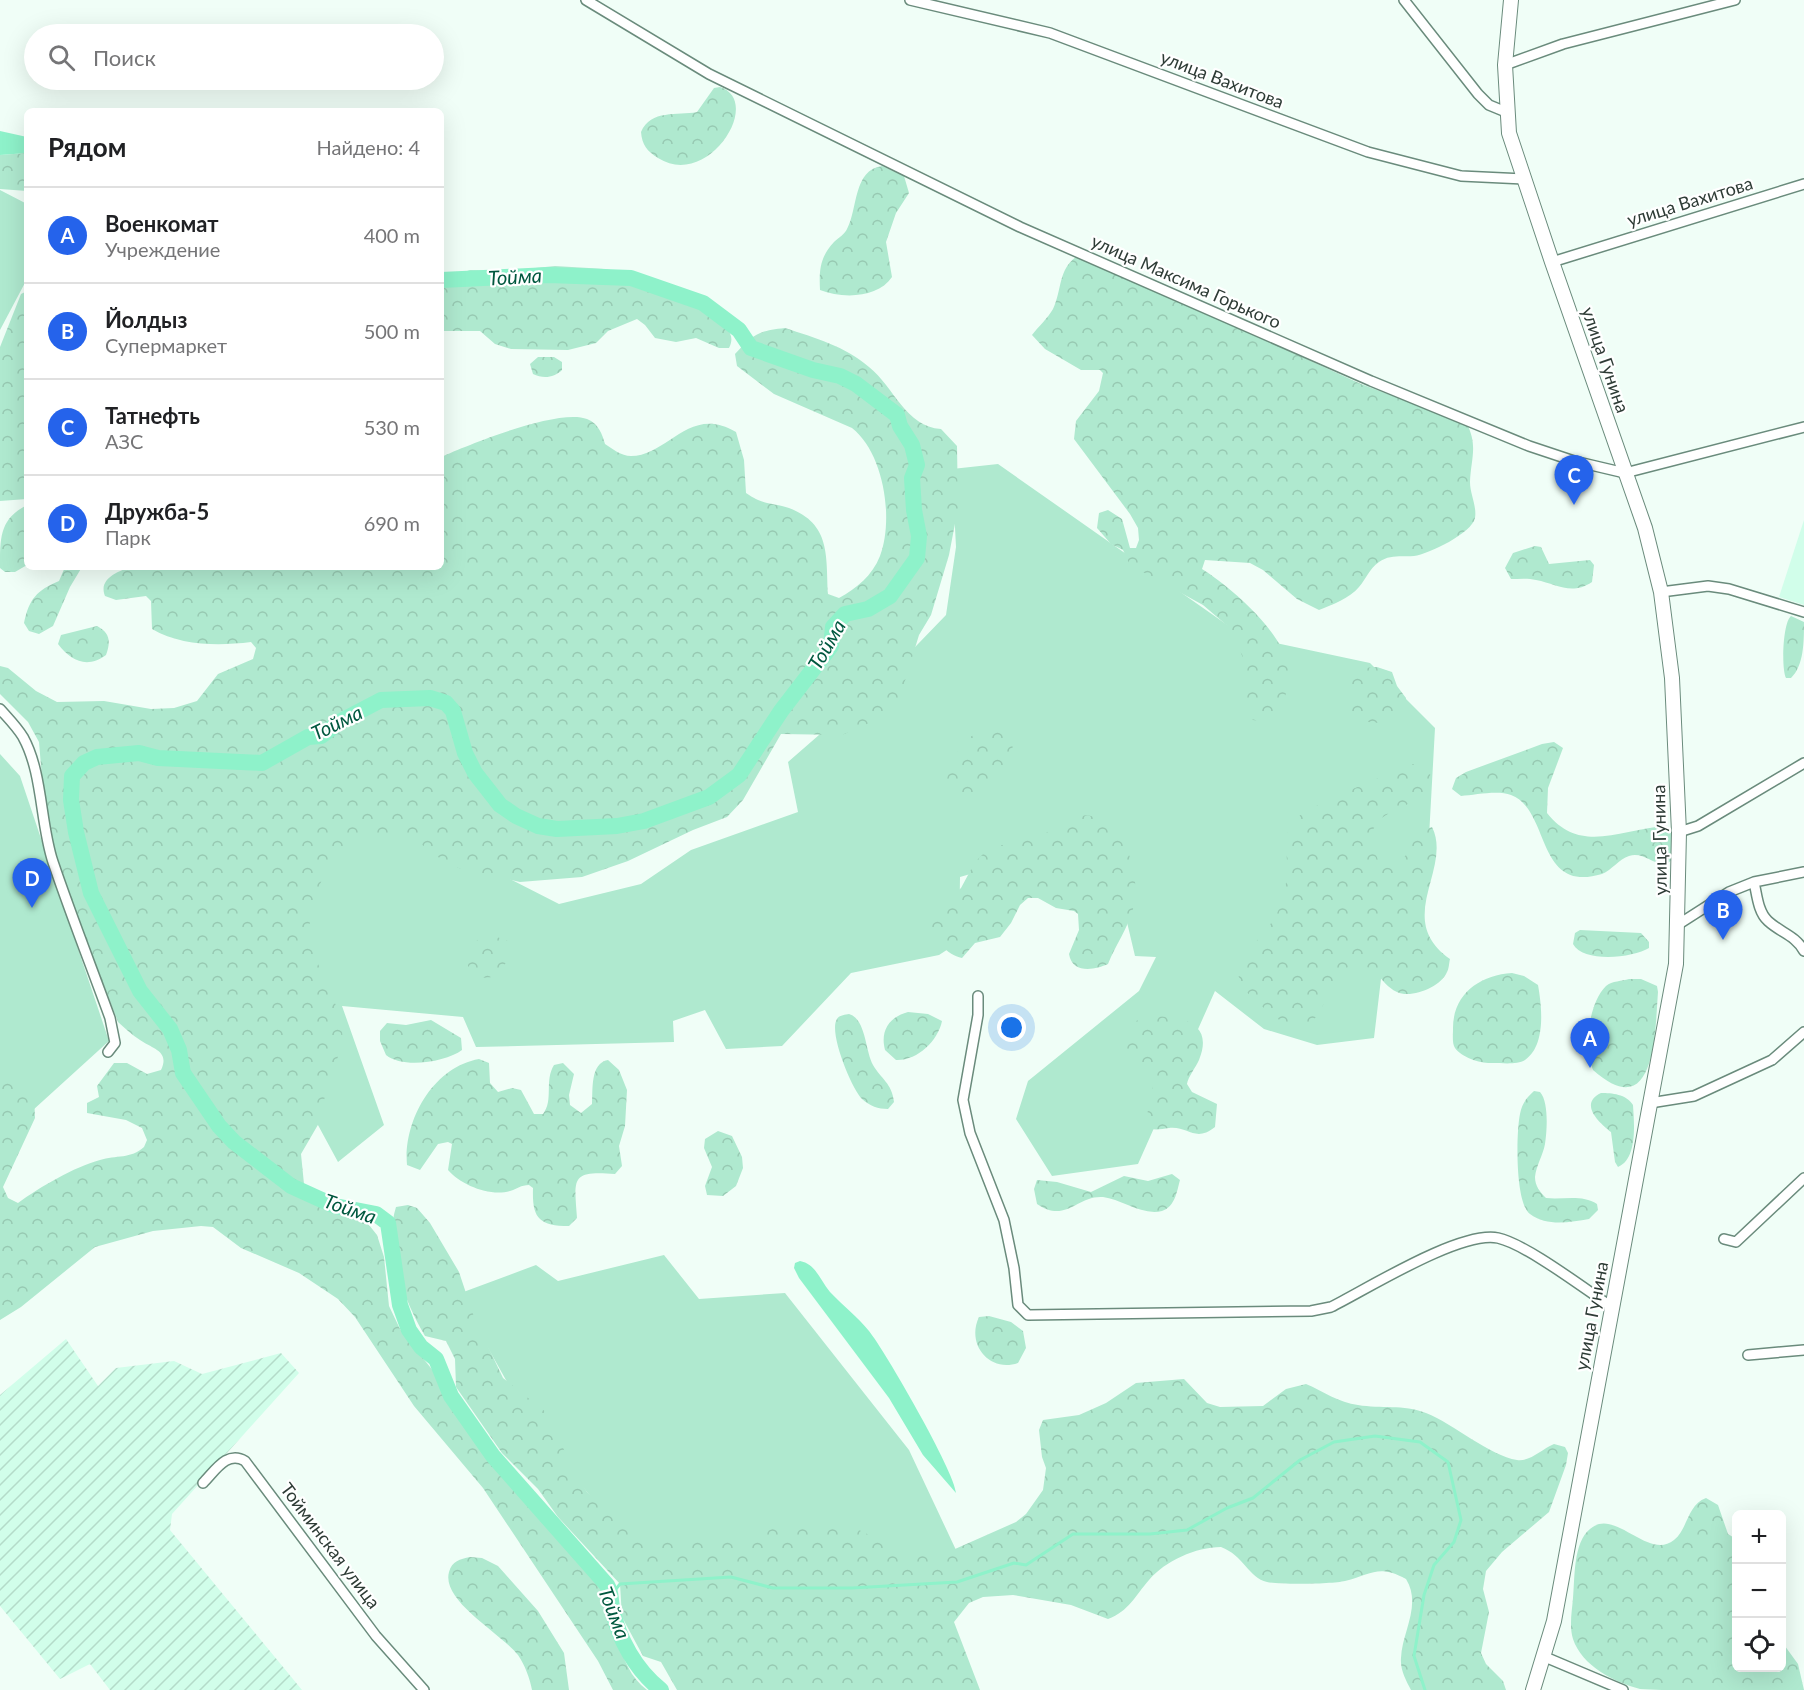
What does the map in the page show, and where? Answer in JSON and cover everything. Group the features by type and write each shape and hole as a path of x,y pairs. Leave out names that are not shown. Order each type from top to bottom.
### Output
{"main road":[{"name":"улица Гунина","path":"1511,0 1505,65 1509,133 1625,473 1646,528 1661,592 1672,678 1679,832 1679,924 1676,964 1561,1586 1545,1657 1533,1690"}],"street":[{"name":"улица Максима Горького","path":"586,0 709,74 1020,227 1371,381 1529,446 1574,461 1625,473 1804,427"},
{"name":"улица Вахитова","path":"910,0 1050,33 1368,152 1461,176 1524,178"},
{"path":"1404,0 1478,94 1489,105 1506,112"},
{"path":"1505,65 1563,44 1735,0"},
{"name":"улица Вахитова","path":"1552,262 1804,184"},
{"path":"1661,592 1708,586 1729,589 1804,612"},
{"path":"0,709 22,735 30,751 39,788 42,823 53,861 110,1018 115,1043 108,1052"},
{"path":"1679,832 1698,826 1804,764"},
{"path":"1679,924 1729,892 1754,882 1804,872"},
{"path":"1754,882 1760,909 1767,921 1797,939 1804,951"},
{"path":"978,996 978,1015 963,1100 970,1133 1004,1220 1014,1268 1018,1305 1028,1315 1311,1311 1331,1307 1460,1243 1488,1237 1512,1242 1612,1307"},
{"path":"1650,1103 1694,1096 1704,1092 1772,1060 1804,1032"},
{"path":"1724,1239 1736,1242 1804,1178"},
{"path":"1748,1355 1804,1350"},
{"name":"Тойминская улица","path":"203,1483 230,1458 246,1461 376,1636 424,1690"},
{"path":"1545,1657 1623,1690"}],"shaded area":[{"path":"0,131 24,136 24,153 0,155"},
{"path":"1804,520 1804,605 1779,597"},
{"path":"800,1261 814,1269 830,1292 865,1326 877,1343 932,1438 953,1481 956,1493 923,1455 889,1398 799,1278 794,1268 795,1263"},
{"path":"66,1339 98,1386 116,1368 174,1361 202,1374 281,1353 299,1373 172,1514 170,1530 302,1690 110,1690 90,1664 60,1679 0,1606 0,1395"}],"green space":[{"path":"720,87 732,95 736,108 733,124 724,140 711,153 695,162 677,165 658,158 648,150 641,132 645,125 665,115 697,112 714,88"},
{"path":"24,153 24,191 0,189 0,155"},
{"path":"882,166 904,176 909,193 896,213 886,242 892,277 878,289 859,295 839,295 820,290 820,270 823,259 834,242 847,229 861,182 873,169"},
{"path":"0,190 24,202 24,285 0,330"},
{"path":"1076,257 1088,259 1361,384 1467,424 1473,446 1470,486 1475,518 1472,524 1449,542 1429,551 1414,556 1383,559 1346,598 1319,610 1297,599 1263,570 1250,563 1205,560 1202,569 1227,587 1253,611 1276,638 1283,652 1289,670 1288,686 1280,712 1271,720 1253,720 1244,708 1247,667 1230,628 1203,605 1130,565 1123,550 1111,544 1097,528 1099,513 1108,510 1122,519 1130,548 1136,548 1139,540 1138,528 1074,439 1076,421 1099,391 1103,373 1100,370 1081,370 1045,349 1032,335 1053,309 1063,274"},
{"path":"555,266 606,269 656,280 674,288 726,328 730,333 731,342 729,348 719,348 696,338 676,342 655,338 637,319 608,331 596,343 568,350 511,349 495,344 480,331 444,331 444,279 470,270 505,271"},
{"path":"24,292 24,499 0,501 0,347 21,294"},
{"path":"785,328 850,353 878,375 909,414 929,427 941,429 957,446 958,508 949,555 931,615 919,635 901,694 894,705 876,720 842,735 781,734 743,800 727,817 693,830 628,861 582,877 520,882 450,866 421,844 399,836 361,837 340,848 331,856 309,913 312,950 341,1017 343,1041 319,1123 301,1154 304,1184 357,1210 377,1235 384,1257 389,1306 400,1329 600,1582 606,1595 622,1654 636,1680 647,1690 613,1690 598,1661 483,1488 414,1406 355,1317 338,1299 299,1273 241,1248 213,1227 153,1231 95,1247 21,1307 0,1320 0,1079 24,1078 34,1095 35,1118 3,1187 8,1198 18,1203 79,1167 106,1158 129,1155 144,1147 147,1140 142,1128 126,1120 87,1113 87,1103 99,1097 97,1086 114,1063 127,1063 147,1074 161,1070 163,1059 159,1051 137,1038 118,1022 47,837 39,742 28,722 0,694 0,666 8,668 36,691 57,702 104,701 151,709 174,708 197,701 218,674 253,659 256,648 251,642 200,643 163,635 152,629 151,601 146,596 116,600 105,596 104,585 110,577 123,570 444,570 444,456 514,429 556,418 574,417 591,421 599,430 605,444 627,456 644,454 692,427 705,424 720,425 736,432 744,460 746,493 763,502 789,508 813,523 824,543 828,594 839,598 863,581 873,570 880,556 884,541 886,506 879,470 863,439 852,428 774,394 737,366 735,354 752,338 768,331"},
{"path":"538,357 554,357 562,362 562,370 548,377 533,374 530,364"},
{"path":"998,464 1243,636 1370,663 1435,728 1429,837 1383,962 1374,1038 1317,1045 1264,1029 1215,991 1138,1164 1052,1176 1016,1119 1028,1081 1139,991 1156,957 1135,956 1117,880 1043,853 960,877 959,942 939,955 851,973 782,1046 726,1049 705,1010 673,1021 674,1042 476,1047 463,1017 342,1006 384,1125 338,1162 208,922 342,793 559,904 641,884 691,850 798,812 788,762 889,674 946,615 956,547 952,469"},
{"path":"24,507 24,567 15,572 5,572 0,568 1,538 11,516"},
{"path":"1535,546 1541,547 1549,564 1590,560 1594,565 1592,582 1571,589 1533,579 1511,579 1505,568 1513,553"},
{"path":"64,570 80,570 53,626 39,634 29,631 24,623 31,602 45,588 59,581"},
{"path":"1791,616 1804,622 1803,645 1799,667 1791,678 1786,678 1784,646 1786,627"},
{"path":"97,626 105,632 109,642 106,655 99,659 86,662 74,659 58,644 61,635"},
{"path":"1377,667 1392,672 1397,686 1406,698 1405,708 1394,721 1374,723 1353,719 1349,706 1349,692 1353,678 1362,668"},
{"path":"996,725 1007,733 1012,745 1012,758 1006,772 997,784 984,794 969,799 951,799 947,789 947,778 956,754 974,734"},
{"path":"1554,742 1563,748 1548,788 1547,813 1560,826 1573,833 1602,836 1665,826 1673,832 1673,859 1663,864 1634,855 1625,857 1602,874 1580,877 1565,872 1554,862 1533,816 1524,804 1511,795 1493,793 1461,796 1452,789 1456,778 1466,772 1542,744"},
{"path":"0,754 20,776 109,1041 0,1140"},
{"path":"1411,764 1429,766 1429,783 1421,795 1382,818 1374,828 1373,844 1382,867 1393,868 1406,855 1415,833 1432,827 1436,843 1436,860 1425,911 1426,927 1434,944 1450,959 1448,971 1432,987 1417,993 1403,994 1390,988 1368,967 1351,965 1337,979 1319,1013 1306,1028 1289,1026 1248,994 1240,980 1239,968 1244,957 1273,919 1281,903 1287,876 1286,841 1289,828 1300,815 1313,808"},
{"path":"1087,815 1101,820 1112,828 1121,839 1133,866 1135,895 1133,909 1108,964 1091,969 1079,968 1075,965 1069,954 1079,930 1078,914 1074,911 1056,908 1038,898 1028,898 1020,905 1011,923 1000,937 975,943 962,958 943,947 934,935 932,920 934,913 961,888 975,862 989,848 1038,837 1076,817"},
{"path":"1580,930 1641,933 1649,942 1649,948 1621,956 1587,954 1578,950 1573,944 1575,933"},
{"path":"482,937 497,937 508,941 506,961 503,968 493,977 479,976 468,966 469,946"},
{"path":"1512,973 1524,976 1538,985 1541,1026 1532,1054 1522,1062 1509,1063 1483,1062 1462,1055 1454,1046 1453,1037 1454,1018 1463,997 1470,989 1489,978"},
{"path":"1641,979 1657,986 1658,992 1653,1049 1648,1067 1640,1080 1629,1087 1614,1084 1593,1070 1588,1038 1595,1003 1600,994 1608,984"},
{"path":"908,1012 928,1014 942,1021 936,1036 925,1048 911,1057 896,1060 885,1050 885,1031 891,1021"},
{"path":"849,1014 859,1022 870,1059 891,1090 894,1102 888,1109 874,1107 862,1099 847,1073 838,1047 835,1026 838,1018"},
{"path":"1145,1016 1168,1017 1189,1022 1202,1035 1203,1046 1199,1060 1187,1084 1192,1092 1217,1104 1215,1127 1208,1132 1197,1134 1176,1128 1150,1129 1147,1125 1153,1089 1152,1077 1150,1072 1129,1060 1123,1053 1124,1040 1130,1026"},
{"path":"431,1020 461,1038 462,1050 435,1061 413,1063 403,1062 386,1055 380,1041 380,1031 387,1023 406,1025"},
{"path":"479,1059 489,1063 490,1083 498,1092 512,1088 521,1090 534,1114 543,1114 546,1109 551,1071 554,1065 563,1063 574,1074 569,1095 570,1105 581,1113 592,1104 594,1078 598,1066 608,1060 619,1070 627,1090 625,1126 619,1146 622,1166 615,1174 590,1174 578,1180 575,1193 577,1218 569,1226 550,1224 539,1218 534,1206 533,1188 529,1185 510,1191 494,1192 476,1188 460,1180 448,1170 452,1144 448,1142 438,1144 420,1170 407,1165 410,1131 424,1098 448,1073 463,1064"},
{"path":"1534,1091 1540,1092 1543,1097 1547,1117 1545,1144 1535,1177 1537,1186 1546,1198 1579,1198 1597,1204 1598,1210 1589,1219 1567,1222 1544,1221 1530,1214 1525,1207 1519,1183 1517,1151 1519,1123 1523,1104"},
{"path":"1601,1093 1623,1096 1633,1105 1632,1148 1624,1163 1618,1167 1615,1162 1611,1132 1597,1119 1591,1108 1594,1097"},
{"path":"718,1131 732,1136 742,1157 743,1168 736,1186 723,1196 707,1195 705,1186 712,1167 704,1148 705,1139"},
{"path":"1172,1174 1180,1180 1175,1198 1166,1209 1154,1212 1103,1197 1086,1200 1064,1210 1056,1211 1037,1204 1034,1189 1037,1180 1057,1182 1091,1192 1124,1176 1148,1181"},
{"path":"408,1205 417,1208 430,1223 459,1272 474,1317 503,1378 547,1413 555,1426 570,1466 587,1492 612,1517 649,1541 735,1538 780,1527 843,1526 855,1528 895,1548 955,1549 1016,1522 1026,1514 1043,1490 1046,1468 1042,1457 1039,1430 1043,1420 1079,1415 1106,1403 1136,1383 1184,1379 1207,1403 1220,1407 1263,1406 1286,1389 1306,1384 1351,1404 1409,1409 1426,1413 1495,1453 1517,1460 1531,1457 1554,1444 1565,1447 1568,1453 1566,1465 1549,1512 1502,1552 1486,1571 1483,1589 1489,1612 1481,1653 1486,1664 1503,1681 1506,1690 1411,1690 1401,1662 1412,1599 1406,1579 1397,1574 1382,1571 1339,1582 1294,1584 1267,1582 1255,1576 1235,1555 1221,1547 1201,1549 1172,1561 1149,1580 1127,1607 1108,1619 1071,1605 1013,1595 983,1597 969,1603 954,1622 980,1690 677,1690 661,1662 643,1656 622,1617 620,1584 558,1517 538,1489 502,1453 456,1387 455,1359 446,1341 425,1336 417,1322 398,1274 392,1239 396,1207"},
{"path":"664,1255 699,1299 785,1293 909,1450 956,1550 639,1555 530,1423 458,1294 536,1265 558,1281"},
{"path":"989,1316 1011,1322 1023,1331 1026,1348 1018,1363 998,1364 989,1360 978,1346 976,1327 979,1317"},
{"path":"1706,1498 1718,1505 1728,1534 1732,1536 1732,1672 1786,1672 1786,1648 1798,1664 1804,1690 1640,1689 1600,1672 1577,1649 1572,1634 1571,1618 1576,1561 1584,1535 1600,1524 1610,1524 1653,1544 1664,1545 1679,1535 1691,1511"},
{"path":"470,1557 482,1558 498,1566 538,1611 564,1653 569,1690 532,1690 527,1672 518,1655 474,1616 454,1594 449,1583 450,1568 457,1561"}],"waterway":[{"name":"Тойма","path":"444,280 549,275 631,278 703,303 739,330 751,348 813,370 840,376 856,384 897,415 900,426 912,445 917,465 912,478 914,510 919,536 917,558 890,596 868,609 845,614 833,627 831,646 781,711 739,775 709,797 644,821 617,826 557,829 538,826 516,816 500,805 475,773 465,753 453,711 446,703 430,698 381,700 341,721 321,736 308,737 262,763 158,758 139,753 97,757 84,763 72,776 71,800 76,832 91,893 140,991 170,1029 179,1050 183,1073 219,1126 234,1142 291,1186 335,1206 376,1214 388,1223 400,1305 409,1330 421,1347 436,1359 451,1396 493,1456 607,1585 615,1619 629,1653 661,1690"},
{"path":"612,1594 620,1584 731,1577 773,1588 852,1588 957,1582 1014,1563 1026,1565 1073,1534 1150,1534 1187,1530 1227,1508 1253,1498 1300,1460 1334,1442 1375,1436 1420,1442 1448,1462 1461,1520 1454,1542 1434,1565 1424,1595 1414,1656 1425,1690"}],"place":[{"name":"Татнефть","path":"1574,505"},
{"name":"Дружба-5","path":"32,908"},
{"name":"Йолдыз","path":"1723,940"},
{"name":"Военкомат","path":"1590,1068"}]}
